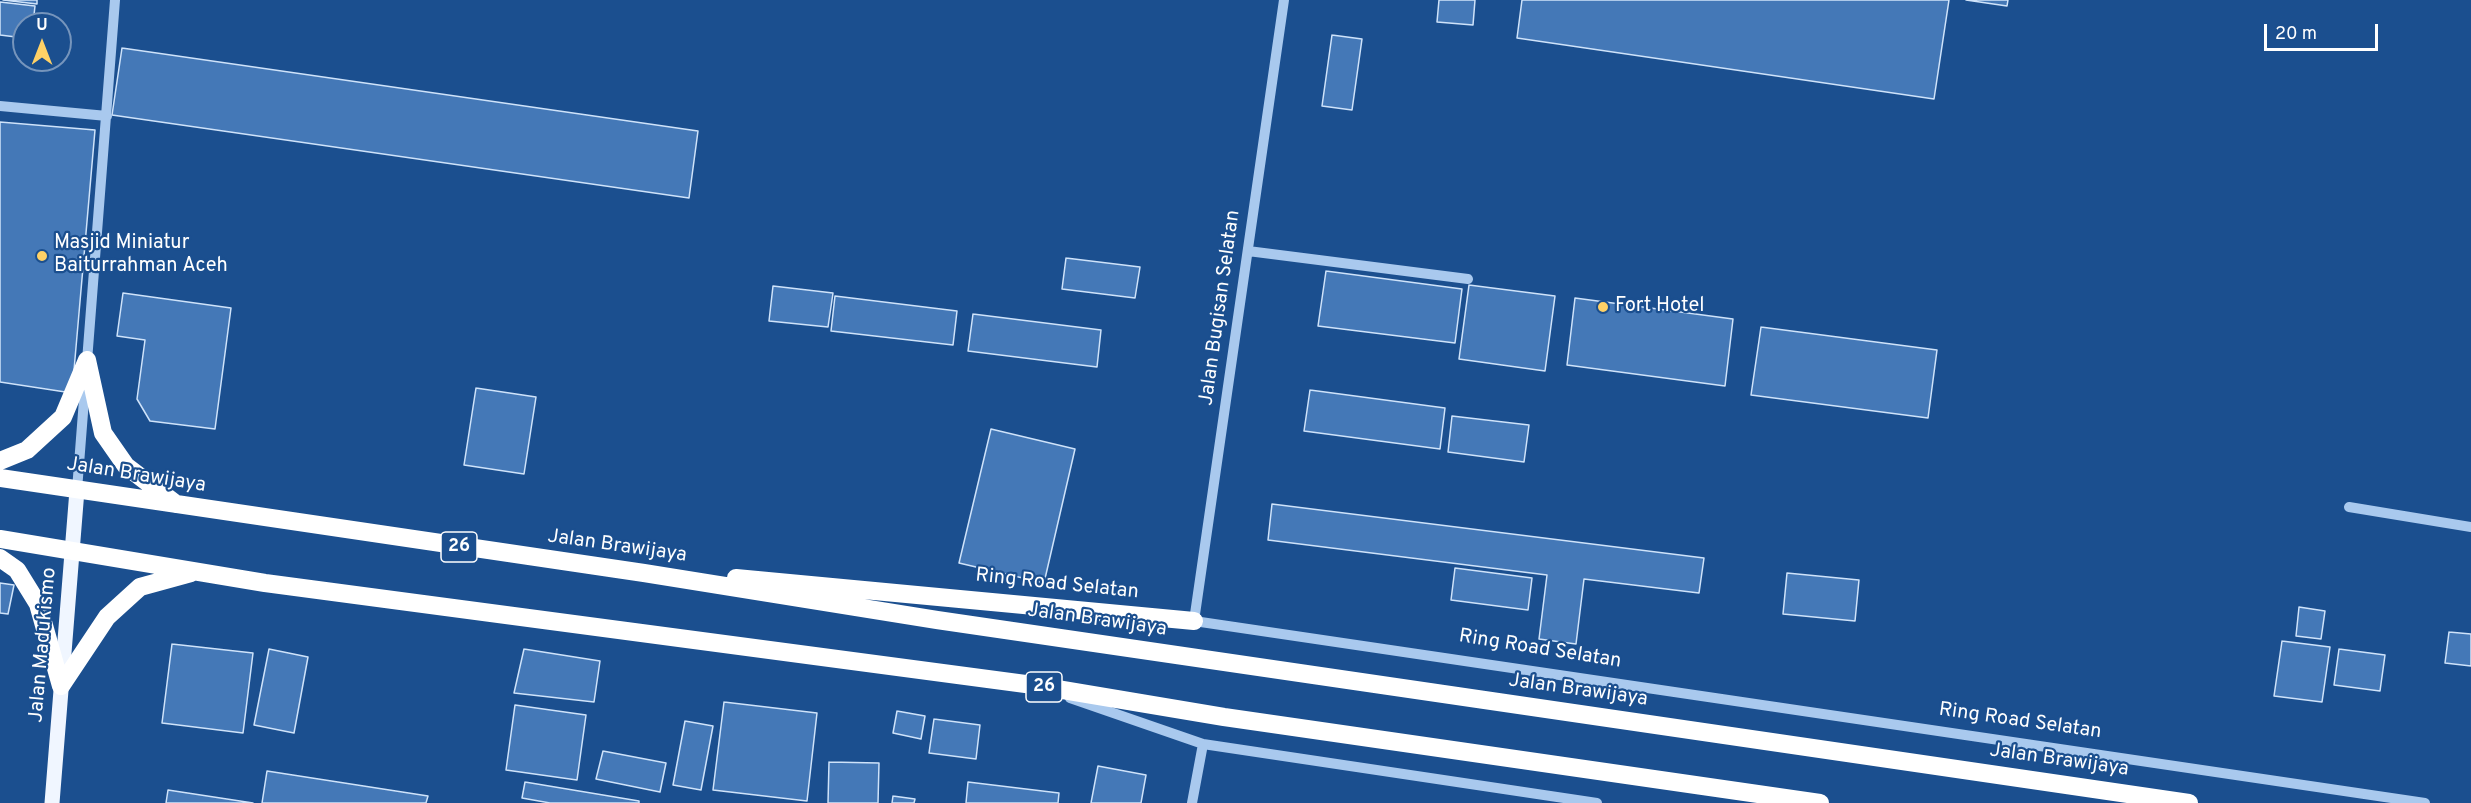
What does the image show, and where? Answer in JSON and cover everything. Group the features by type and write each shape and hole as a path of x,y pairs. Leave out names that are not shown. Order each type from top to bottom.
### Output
{"highway":[{"path":"0,461 27,450 63,417 87,360"},
{"path":"87,360 103,433 126,466 178,506"},
{"name":"Jalan Brawijaya","path":"0,478 644,573 937,620 2189,803"},
{"name":"26","path":"0,539 265,583 1034,685 1224,717 1820,803"},
{"path":"0,558 17,570 38,604 61,686"},
{"path":"61,686 107,617 140,587 195,571"},
{"name":"Ring Road Selatan","path":"644,573 770,580 1194,621"}],"main road":[{"name":"Jalan Madukismo","path":"52,803 76,490"}],"street":[{"path":"76,490 115,0"},
{"name":"Jalan Bugisan Selatan","path":"1194,621 1284,0"},
{"path":"0,106 107,116"},
{"path":"1248,251 1468,279"},
{"path":"2349,507 2471,527"},
{"name":"Ring Road Selatan","path":"1194,621 2425,803"},
{"path":"1034,685 1203,744 1597,803"},
{"path":"1192,803 1203,744"}],"building":[{"path":"3,0 37,0 37,4"},
{"path":"1439,0 1475,0 1473,25 1437,22"},
{"path":"1522,0 1949,0 1934,99 1517,38"},
{"path":"1966,0 2008,0 2007,6"},
{"path":"0,2 35,6 34,12 12,12 12,36 0,35"},
{"path":"1332,35 1362,39 1352,110 1322,106"},
{"path":"122,48 698,131 689,198 112,115"},
{"name":"Masjid Miniatur Baiturrahman Aceh","path":"0,122 95,130 72,393 0,382"},
{"path":"1066,258 1140,267 1135,298 1062,289"},
{"path":"1326,271 1462,289 1455,343 1318,326"},
{"path":"1469,285 1555,296 1545,371 1459,359"},
{"path":"773,286 833,293 828,327 769,321"},
{"path":"123,293 231,308 215,429 150,421 137,399 145,340 117,336"},
{"path":"835,296 957,311 953,345 831,331"},
{"path":"1575,298 1733,319 1725,386 1567,365"},
{"path":"973,314 1101,330 1097,367 968,351"},
{"path":"1761,327 1937,350 1928,418 1751,395"},
{"path":"476,388 536,397 524,474 464,465"},
{"path":"1310,390 1445,408 1440,449 1304,431"},
{"path":"1452,416 1529,425 1524,462 1448,452"},
{"path":"991,429 1075,449 1044,583 959,563"},
{"path":"1272,504 1704,558 1699,593 1584,579 1576,644 1539,639 1547,575 1268,540"},
{"path":"1455,568 1532,578 1528,610 1451,600"},
{"path":"1787,573 1859,580 1855,621 1783,614"},
{"path":"0,583 14,585 8,614 0,613"},
{"path":"2299,607 2325,611 2321,639 2296,636"},
{"path":"2449,632 2471,634 2471,666 2445,663"},
{"path":"2282,641 2330,647 2322,702 2274,696"},
{"path":"172,644 253,653 243,733 162,723"},
{"path":"269,649 308,657 294,733 254,725"},
{"path":"524,649 600,661 594,702 514,693"},
{"path":"2339,649 2385,655 2380,691 2334,685"},
{"path":"724,702 817,713 807,801 713,790"},
{"path":"515,705 586,715 577,780 506,770"},
{"path":"897,711 925,716 921,739 893,733"},
{"path":"934,719 980,725 976,759 929,753"},
{"path":"685,721 713,726 701,790 673,785"},
{"path":"603,751 666,763 660,792 596,779"},
{"path":"829,762 879,763 878,803 828,803"},
{"path":"1098,766 1146,775 1141,803 1091,803"},
{"path":"267,771 428,796 426,803 262,803"},
{"path":"525,782 639,801 639,803 550,803 522,798"},
{"path":"968,782 1059,793 1058,803 966,803"},
{"path":"168,790 253,803 166,803"},
{"path":"893,796 915,799 914,803 892,803"}],"place":[{"name":"Masjid Miniatur Baiturrahman Aceh","path":"42,256"},
{"name":"Fort Hotel","path":"1603,307"}]}
